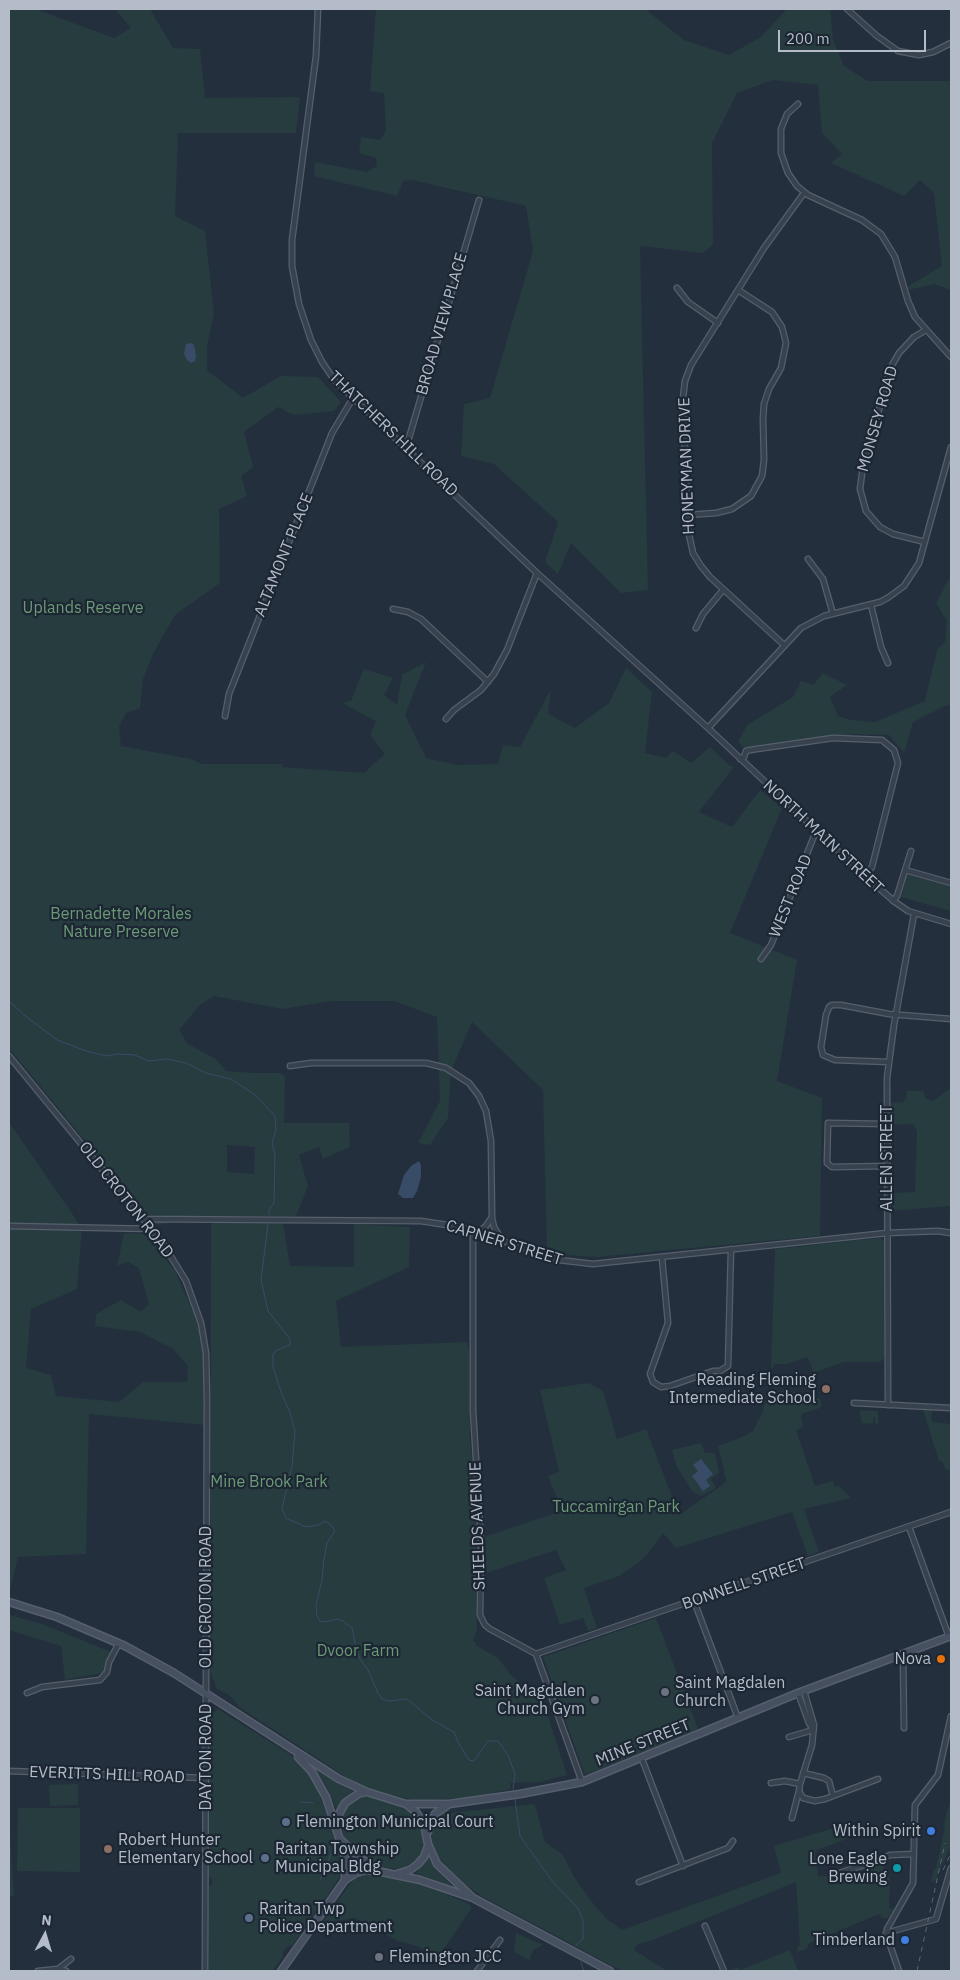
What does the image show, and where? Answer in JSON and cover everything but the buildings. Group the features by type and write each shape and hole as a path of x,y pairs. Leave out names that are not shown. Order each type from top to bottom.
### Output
{"main road":[{"path":"9,1602 64,1620 119,1643 162,1666 339,1779 367,1792 406,1804 421,1818 428,1834"},
{"name":"MINE STREET","path":"406,1804 449,1804 520,1794 582,1782 642,1759 801,1692 950,1637"},
{"path":"288,1747 312,1772 322,1787 341,1839 346,1859 345,1880"},
{"path":"336,1825 345,1803 358,1794 367,1792"},
{"path":"394,1874 415,1867 424,1857 428,1844 428,1834 435,1814 449,1804"},
{"path":"341,1839 359,1857 382,1872"},
{"path":"428,1844 437,1864 473,1898"},
{"path":"281,1971 345,1880 363,1871 394,1874 434,1884 473,1898 610,1971"}],"street":[{"name":"THATCHERS HILL ROAD","path":"318,9 316,56 292,240 292,266 298,304 316,351 335,381 352,398 537,573 708,728"},
{"path":"847,9 877,36 898,51 919,55 933,52 951,43"},
{"path":"798,104 792,108 783,120 781,129 780,147 782,160 788,173 804,193 821,203 862,220 887,240 895,257 911,309 926,330 951,357"},
{"name":"HONEYMAN DRIVE","path":"784,645 705,572 693,553 689,538 684,390 691,365 777,229 804,193"},
{"name":"BROAD VIEW PLACE","path":"406,448 479,200"},
{"path":"677,288 688,302 718,322"},
{"path":"688,515 716,513 732,509 752,496 762,476 764,460 764,404 769,389 781,368 786,343 782,327 772,312 738,290"},
{"name":"MONSEY ROAD","path":"925,542 893,534 880,527 866,511 860,490 863,466 890,367 904,347 921,331 926,330"},
{"name":"ALTAMONT PLACE","path":"224,716 229,694 329,441 338,420 352,398"},
{"path":"708,728 801,628 832,614 871,605 889,597 904,586 919,563 951,447"},
{"path":"808,559 824,579 832,614"},
{"path":"446,719 488,682 503,659 537,573"},
{"path":"696,628 703,614 724,590"},
{"path":"871,605 881,647 888,663"},
{"path":"392,609 408,612 421,620 488,682"},
{"name":"NORTH MAIN STREET","path":"708,728 893,901 914,914 951,924"},
{"path":"740,759 744,757 746,751 750,750 833,738 882,740 894,750 898,763 872,867 865,876"},
{"name":"WEST ROAD","path":"761,959 771,945 816,831"},
{"path":"893,901 897,896 911,851"},
{"path":"905,870 951,883"},
{"name":"ALLEN STREET","path":"888,1405 887,1124 889,1062 914,914"},
{"path":"889,1062 835,1060 825,1057 821,1052 826,1015 829,1007 836,1005 896,1015 951,1019"},
{"name":"OLD CROTON ROAD","path":"9,1056 152,1229 179,1267 197,1308 204,1338 207,1399 206,1693"},
{"path":"290,1066 310,1063 417,1062 440,1066 469,1083 479,1096 488,1119 491,1141 492,1217 494,1226 503,1241"},
{"path":"887,1124 828,1123 827,1163 832,1167 887,1166"},
{"path":"475,1232 486,1226 492,1217"},
{"name":"CAPNER STREET","path":"144,1219 421,1221 447,1224 560,1260 579,1264 662,1258 887,1233 938,1231 951,1233"},
{"path":"9,1226 152,1229"},
{"name":"SHIELDS AVENUE","path":"475,1232 473,1410 481,1542 480,1615 485,1625 536,1654"},
{"path":"662,1258 668,1324 650,1374 652,1382 661,1387 670,1386 712,1371 720,1371 728,1366 731,1250"},
{"path":"854,1403 951,1408"},
{"name":"BONNELL STREET","path":"536,1654 951,1512"},
{"path":"909,1527 950,1637"},
{"path":"694,1601 738,1718"},
{"path":"27,1693 42,1687 100,1680 107,1672 109,1662 119,1643"},
{"path":"536,1654 582,1782"},
{"path":"903,1654 904,1728"},
{"path":"792,1818 812,1745 814,1721 801,1692"},
{"name":"DAYTON ROAD","path":"206,1693 206,1971"},
{"path":"899,1971 886,1933 888,1925 913,1883 915,1805 938,1775 951,1716"},
{"path":"789,1736 813,1730"},
{"path":"642,1759 683,1866"},
{"name":"EVERITTS HILL ROAD","path":"9,1771 205,1778"},
{"path":"803,1773 829,1781 833,1796"},
{"path":"799,1791 803,1798 820,1800 878,1779"},
{"path":"770,1783 785,1781 800,1784"},
{"path":"639,1882 728,1848 733,1841"},
{"path":"839,1873 890,1855 914,1854"},
{"path":"886,1933 936,1918 951,1868"},
{"path":"705,1926 724,1971"},
{"path":"477,1971 500,1940"},
{"path":"58,1969 71,1959"},
{"path":"38,1971 58,1969 66,1971"}],"green space":[{"path":"9,9 35,9 114,38 131,28 115,9 150,9 173,48 200,49 205,98 300,97 296,133 178,133 175,216 205,231 214,313 207,346 207,370 243,398 281,376 318,377 341,402 334,411 294,415 278,407 244,432 253,467 241,476 247,496 219,509 220,583 175,615 153,654 143,679 140,708 126,713 119,727 121,746 191,759 202,764 282,764 282,767 364,773 385,754 370,735 376,721 342,703 351,701 364,669 393,678 384,695 397,705 402,675 426,662 405,715 426,758 458,765 498,764 503,745 520,747 551,689 548,714 575,728 609,703 626,668 652,692 645,753 666,758 673,751 691,763 710,747 730,766 734,767 699,812 732,827 760,790 782,808 730,933 797,960 777,1081 822,1098 820,1236 597,1257 567,1255 547,1249 543,1090 472,1022 451,1071 448,1118 430,1145 418,1143 440,1101 437,1017 394,1001 332,1001 283,1009 214,996 200,1005 179,1030 188,1044 216,1059 226,1071 280,1073 285,1076 284,1123 349,1123 350,1147 323,1159 319,1147 299,1155 308,1186 296,1216 227,1216 154,1225 9,1048","holes":["227,1145 255,1147 254,1174 227,1172"]},
{"path":"376,9 645,9 684,40 729,55 761,37 787,9 830,9 833,40 844,66 868,81 951,81 951,290 934,284 908,290 907,287 942,266 934,193 920,180 904,196 831,163 842,154 822,133 818,85 773,80 737,93 712,143 713,245 703,253 640,246 648,590 621,593 571,543 558,574 545,562 558,522 494,464 461,456 464,404 490,398 533,251 526,206 412,180 403,181 397,196 314,176 315,162 367,172 377,166 376,158 359,153 361,137 380,140 386,131 384,93 370,91"},
{"path":"951,575 951,705 945,706 913,722 904,753 889,735 855,734 749,748 746,750 738,742 747,725 793,697 801,681 813,685 823,673 847,685 830,697 838,716 851,720 875,722 925,701 937,650 945,642 947,621 936,603"},
{"path":"907,874 951,887 951,911 901,897"},
{"path":"951,1088 951,1226 949,1226 950,1206 892,1211 894,1193 915,1192 917,1131 913,1124 891,1125 891,1103 903,1102 907,1091 923,1091 926,1099 933,1101"},
{"path":"9,1122 82,1228 77,1289 31,1309 26,1368 51,1375 56,1396 119,1402 143,1382 187,1382 188,1366 173,1349 140,1332 95,1326 96,1314 121,1300 141,1312 149,1304 139,1268 128,1262 117,1266 124,1233 146,1234 175,1271 203,1333 205,1380 205,1425 89,1414 86,1554 18,1557 10,1591"},
{"name":"Dvoor Farm","path":"211,1222 283,1223 290,1266 354,1267 354,1224 410,1227 409,1267 336,1301 341,1347 467,1342 469,1351 470,1438 476,1505 477,1630 473,1639 477,1646 498,1658 511,1675 543,1701 567,1775 540,1782 510,1783 511,1789 473,1797 417,1801 363,1787 352,1781 239,1707 229,1695 217,1689 210,1671"},
{"path":"880,1238 884,1241 884,1358 880,1362 844,1362 813,1373 807,1357 787,1364 774,1364 771,1368 775,1249"},
{"name":"Tuccamirgan Park","path":"588,1383 603,1391 617,1439 646,1429 679,1515 725,1483 726,1479 718,1446 753,1431 762,1413 768,1393 786,1390 820,1399 822,1405 820,1408 801,1414 803,1427 796,1430 815,1486 833,1481 835,1487 839,1486 851,1498 804,1509 819,1552 808,1556 792,1512 676,1548 663,1533 646,1556 638,1563 619,1576 584,1588 597,1628 588,1631 583,1618 560,1625 544,1578 566,1570 556,1550 483,1574 484,1537 562,1511 548,1476 559,1472 540,1390"},
{"path":"922,1407 933,1407 931,1418 933,1422 951,1424 951,1478 949,1470 946,1470 942,1461 939,1461"},
{"path":"859,1410 878,1411 878,1424 875,1423 875,1417 873,1418 873,1424 862,1423"},
{"path":"701,1443 705,1453 714,1453 719,1473 711,1479 716,1488 701,1496 692,1491 677,1467 672,1450"},
{"path":"9,1615 42,1624 111,1652 107,1672 65,1680 61,1646 9,1630"},
{"path":"656,1618 698,1729 585,1775 543,1657"},
{"path":"218,1709 289,1754 308,1771 315,1782 340,1851 343,1868 338,1880 292,1946 288,1946 283,1952 283,1957 272,1971 209,1971 209,1886 212,1884 212,1879 209,1876 209,1716"},
{"path":"314,1767 352,1791 337,1810 328,1789"},
{"path":"78,1784 78,1805 50,1806 49,1785"},
{"path":"363,1796 372,1796 397,1804 415,1816 421,1825 424,1844 419,1859 411,1866 399,1869 380,1867 355,1849 343,1835 340,1822 343,1811 349,1804"},
{"path":"950,1804 951,1845 935,1881 931,1882 936,1868"},
{"path":"535,1805 545,1842 563,1855 574,1877 595,1906 608,1920 622,1930 781,1873 774,1846 847,1824 846,1839 815,1851 818,1876 840,1877 882,1862 890,1879 889,1908 894,1909 888,1918 882,1918 879,1914 808,1944 807,1949 797,1952 797,1947 800,1945 796,1882 653,1940 636,1945 634,1950 667,1971 622,1971 483,1897 463,1883 438,1860 432,1843 432,1828 437,1816 444,1811 448,1809 450,1813"},
{"path":"18,1808 80,1808 80,1872 17,1871"},
{"path":"9,1817 14,1896 9,1896"},
{"path":"428,1857 435,1869 454,1887 416,1873"},
{"path":"373,1874 429,1887 470,1904 471,1909 439,1956 417,1946 398,1941 355,1918 322,1923 353,1880 364,1875"},
{"path":"516,1933 543,1945 534,1950 530,1957 531,1961 514,1952"},
{"path":"790,1950 798,1971 728,1971 738,1967 740,1970"}],"water":[{"path":"191,343 194,345 196,355 195,361 191,363 184,354 186,344"},
{"path":"419,1161 421,1177 417,1191 413,1198 403,1198 398,1194 404,1175 411,1166"},
{"path":"701,1459 713,1474 706,1480 710,1486 703,1491 692,1476 698,1471 693,1465"}],"waterway":[{"path":"9,1001 57,1040 86,1051 107,1056 118,1054 135,1055 148,1061 167,1059 186,1063 206,1073 231,1079 255,1095 275,1116 276,1130 272,1143 275,1155 274,1203 269,1210 269,1215"},
{"path":"268,1224 261,1280 268,1311 290,1339 290,1345 277,1350 273,1354 273,1367 295,1431 292,1466 282,1508 286,1518 306,1527 318,1525 325,1521 335,1531 327,1543 322,1580 316,1605 317,1616 320,1621 325,1622 337,1619 352,1628 360,1659 368,1670 382,1699 389,1701 407,1699 432,1720 454,1732 469,1760 474,1761 488,1741 498,1741 508,1755 515,1774 513,1789"},
{"path":"515,1799 520,1836 552,1881 578,1908 583,1921 583,1939 576,1945"},
{"path":"301,1802 313,1803"},
{"path":"320,1880 331,1854"},
{"path":"581,1962 584,1971"}],"railway":[{"path":"917,1971 945,1843"},
{"path":"943,1870 951,1853"}],"place":[{"name":"Reading Fleming Intermediate School","path":"826,1389"},
{"name":"Nova","path":"941,1659"},
{"name":"Saint Magdalen Church","path":"665,1692"},
{"name":"Saint Magdalen Church Gym","path":"595,1700"},
{"name":"Flemington Municipal Court","path":"286,1822"},
{"name":"Within Spirit","path":"931,1831"},
{"name":"Robert Hunter Elementary School","path":"108,1849"},
{"name":"Raritan Township Municipal Bldg","path":"265,1858"},
{"name":"Lone Eagle Brewing","path":"897,1868"},
{"name":"Raritan Twp Police Department","path":"249,1918"},
{"name":"Timberland","path":"905,1940"},
{"name":"Flemington JCC","path":"379,1957"}],"park label":[{"name":"Uplands Reserve","path":"83,608"},
{"name":"Bernadette Morales Nature Preserve","path":"121,923"},
{"name":"Mine Brook Park","path":"269,1482"}]}
